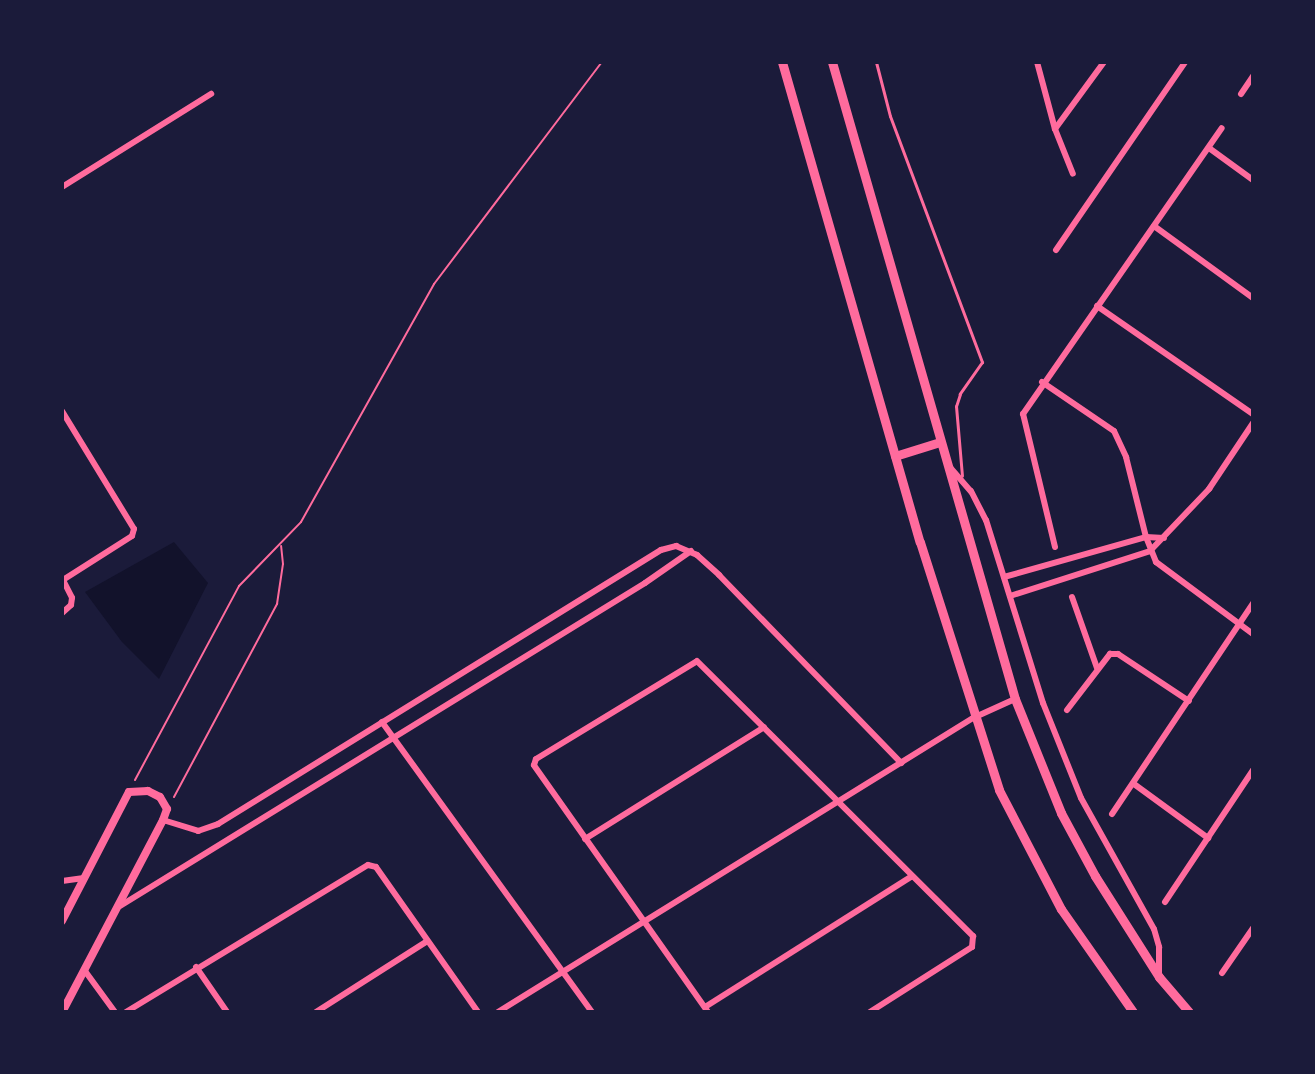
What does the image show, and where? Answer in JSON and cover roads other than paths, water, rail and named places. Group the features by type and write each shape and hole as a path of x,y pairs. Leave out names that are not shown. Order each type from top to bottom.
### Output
{"main road":[{"path":"782,62 973,718 999,790 1033,861 1097,964 1133,1012"},
{"path":"832,62 1015,699 1061,813 1095,876 1159,977 1189,1012"},
{"path":"895,456 940,442"}],"street":[{"path":"1037,62 1055,129 1073,174"},
{"path":"1055,129 1104,62"},
{"path":"1056,250 1185,62"},
{"path":"1241,94 1253,76"},
{"path":"62,187 211,94"},
{"path":"1055,547 1022,420 1042,382 1222,128"},
{"path":"1209,148 1253,180"},
{"path":"1154,226 1253,298"},
{"path":"1097,306 1253,414"},
{"path":"1042,382 1114,431 1126,457 1150,551 1164,571 1253,634"},
{"path":"62,411 134,529 132,536 63,579 72,598 71,605 62,613"},
{"path":"1010,596 1150,551 1209,489 1253,423"},
{"path":"945,462 962,478 986,520 1043,703 1081,798 1154,929 1159,947 1159,977"},
{"path":"1004,577 1146,537 1164,538"},
{"path":"163,820 192,830 206,830 661,550 676,546 691,551 729,585 901,763"},
{"path":"120,906 645,583 691,551"},
{"path":"1072,597 1097,668"},
{"path":"1112,814 1253,603"},
{"path":"1067,710 1110,654 1118,654 1189,701"},
{"path":"870,1012 974,945 973,936 697,661 536,759 535,769 707,1010 911,877"},
{"path":"498,1012 973,718 1015,699"},
{"path":"382,722 592,1012"},
{"path":"585,839 764,727"},
{"path":"1165,902 1253,770"},
{"path":"1134,784 1208,838"},
{"path":"62,921 129,792 154,794 167,809 163,820 62,1012"},
{"path":"126,1012 368,865 376,867 478,1012"},
{"path":"62,881 84,878"},
{"path":"1222,973 1253,928"},
{"path":"316,1012 426,942"},
{"path":"196,967 227,1012"},
{"path":"85,971 115,1012"}],"lane":[{"path":"876,62 890,116 982,362 956,406 962,478"}]}
